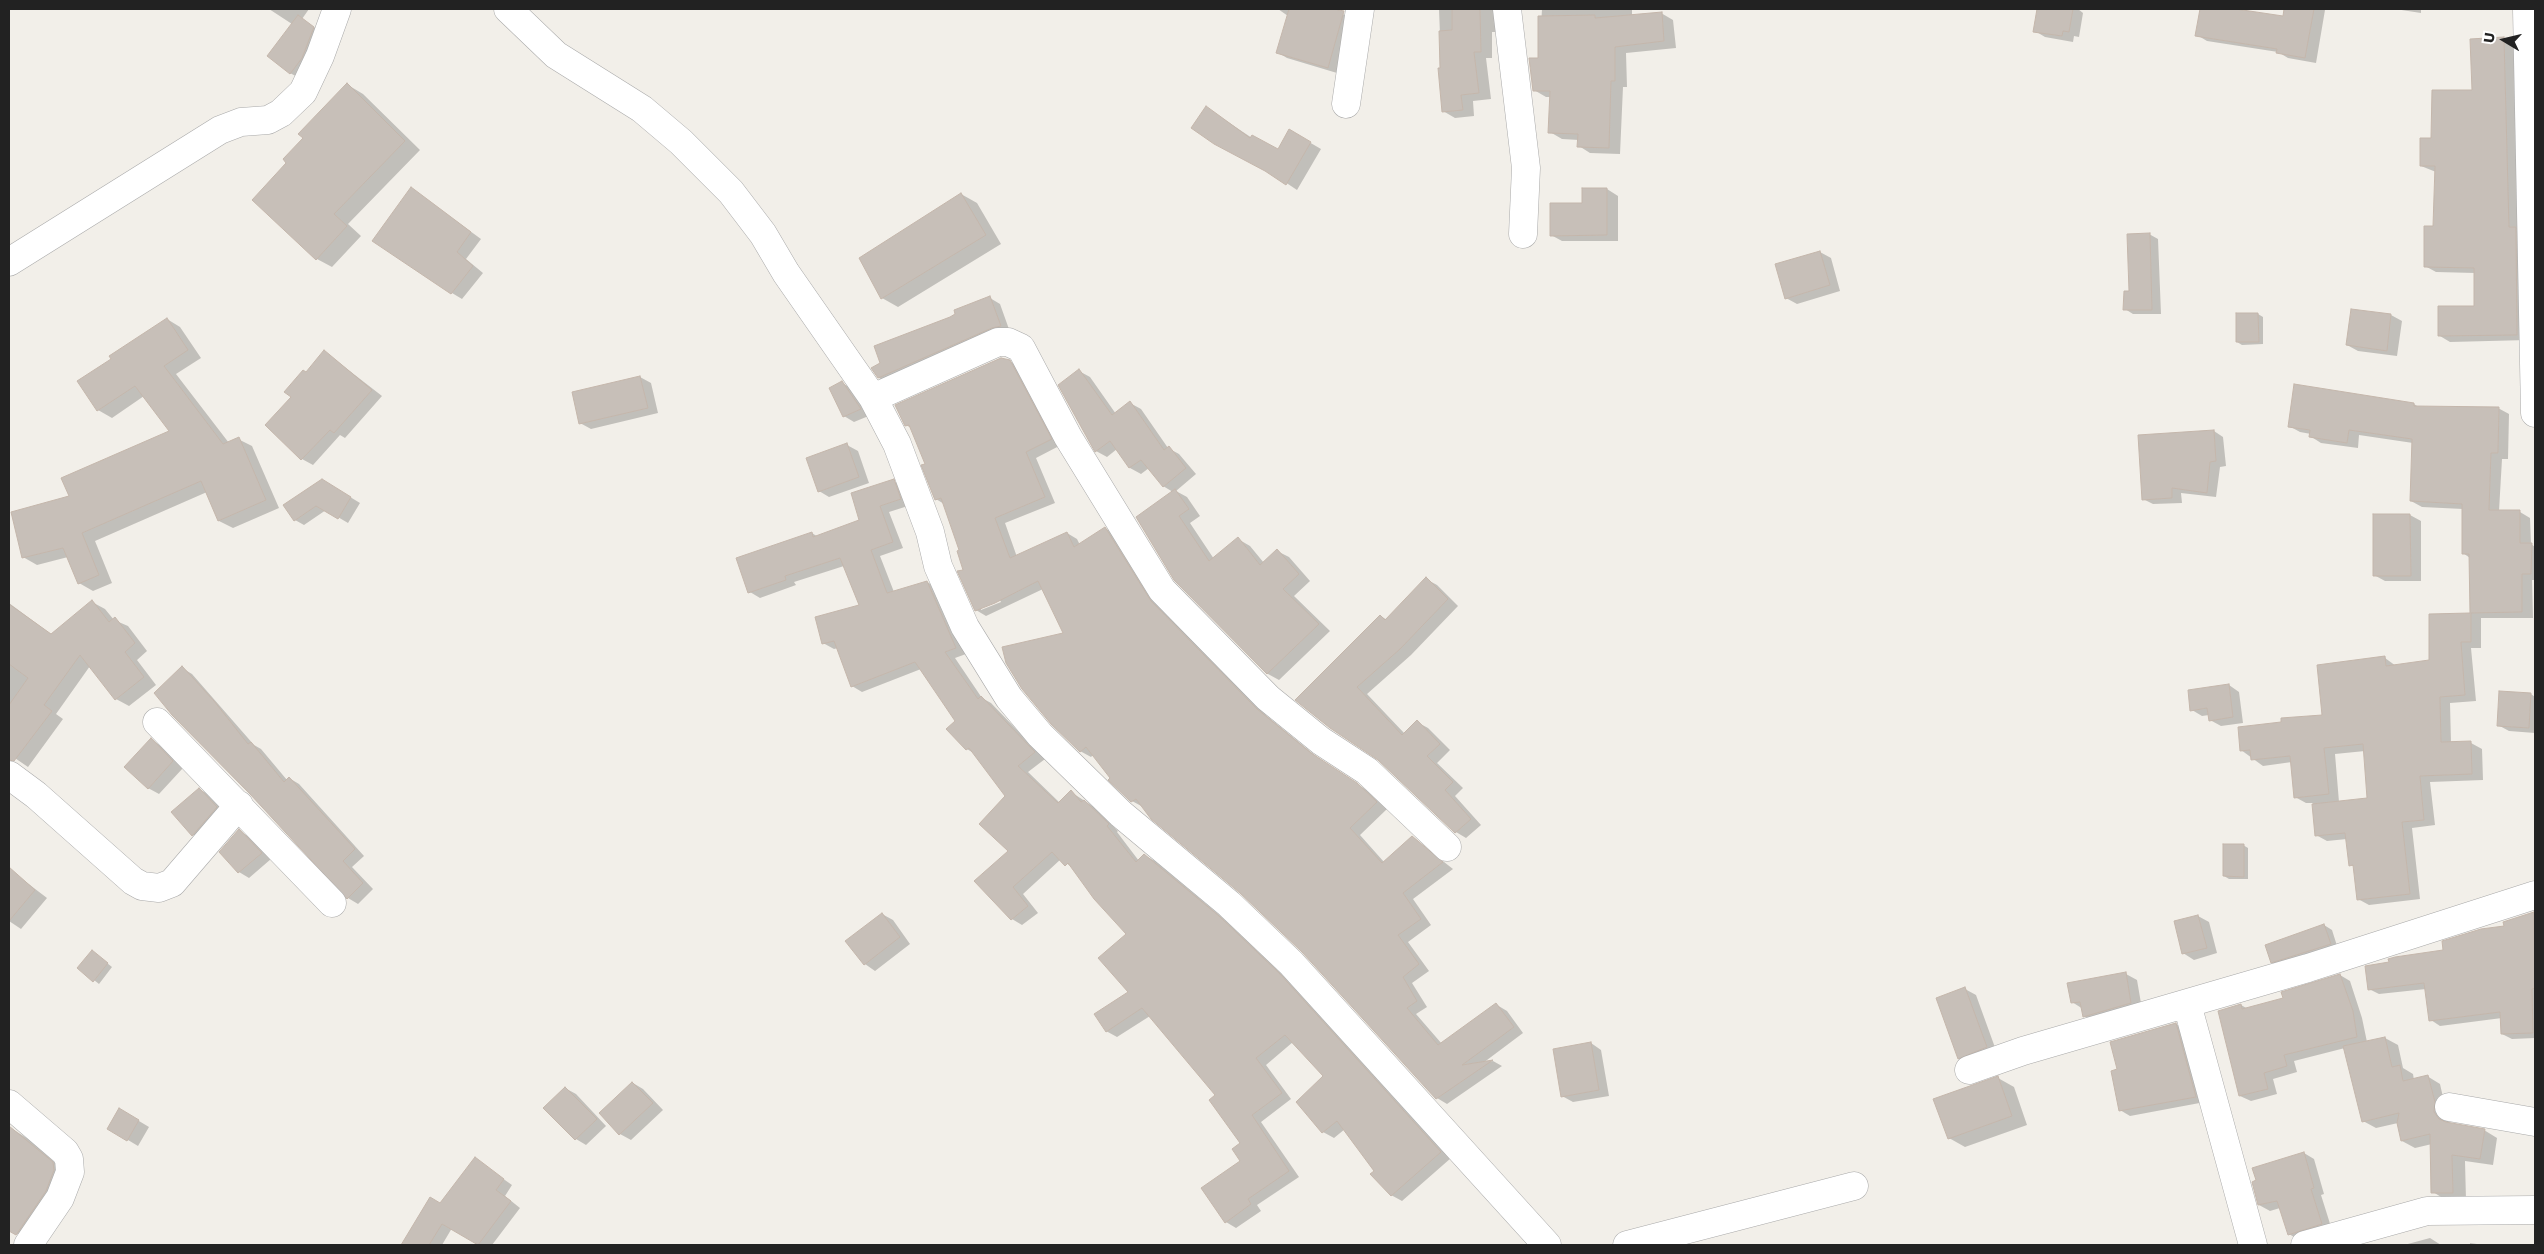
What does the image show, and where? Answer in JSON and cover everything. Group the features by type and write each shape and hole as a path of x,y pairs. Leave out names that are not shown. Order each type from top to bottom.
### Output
{"street":[{"path":"9,262 220,130 241,122 268,120 281,113 303,92 320,56 337,9"},
{"path":"508,9 556,55 642,109 707,166 731,192 763,234 786,273 873,398 897,444 930,532 938,566 965,627 1009,698 1040,735 1121,814 1214,891 1291,963 1547,1245"},
{"path":"1346,104 1360,9"},
{"path":"1507,9 1526,168 1524,234"},
{"path":"2526,9 2535,413"},
{"path":"873,398 998,342 1008,342 1022,348 1068,437 1162,590 1268,698 1321,741 1367,771 1447,846"},
{"path":"157,722 332,903"},
{"path":"9,775 36,796 132,881 142,886 159,888 172,883 239,805"},
{"path":"1969,1070 2023,1051 2308,968 2535,895"},
{"path":"2187,1004 2253,1245"},
{"path":"9,1104 65,1152 69,1159 70,1172 60,1198 28,1245"},
{"path":"2448,1107 2535,1122"},
{"path":"1627,1245 1854,1186"},
{"path":"2305,1245 2426,1211 2535,1210"}],"building":[{"path":"1289,9 1334,9 1344,11 1328,68 1276,53"},
{"path":"1452,9 1480,9 1481,52 1474,52 1479,93 1461,95 1463,110 1442,112 1438,68 1440,68 1439,31 1452,30"},
{"path":"2037,9 2073,9 2069,32 2063,31 2062,36 2033,32"},
{"path":"2200,9 2236,9 2283,16 2284,9 2314,9 2305,58 2276,53 2277,49 2195,36"},
{"path":"1662,12 1664,41 1615,47 1615,81 1611,81 1609,148 1577,147 1578,134 1548,133 1550,91 1533,91 1529,58 1538,58 1538,16 1595,15 1595,18"},
{"path":"298,15 314,27 302,58 290,74 267,56"},
{"path":"2504,37 2509,227 2516,227 2517,335 2438,336 2438,306 2474,306 2474,268 2424,267 2424,226 2433,226 2435,166 2420,166 2420,138 2431,138 2432,90 2472,90 2470,39"},
{"path":"347,83 405,141 334,214 347,226 316,260 252,200 286,163 283,159 303,138 298,134"},
{"path":"1206,106 1250,138 1252,135 1278,149 1289,129 1311,142 1286,185 1265,171 1214,144 1191,128"},
{"path":"411,187 471,232 457,252 473,266 451,294 372,241"},
{"path":"1582,188 1607,188 1607,235 1550,236 1550,203 1582,203"},
{"path":"961,193 986,235 881,299 859,258"},
{"path":"2150,233 2152,310 2123,310 2124,291 2129,291 2127,234"},
{"path":"1820,251 1830,285 1785,299 1775,264"},
{"path":"990,296 1001,326 992,328 878,378 871,368 880,363 874,346 950,317 955,314 954,310"},
{"path":"2351,309 2391,314 2387,351 2346,345"},
{"path":"2236,313 2258,313 2259,342 2236,342"},
{"path":"167,318 188,350 164,366 223,444 239,437 266,500 218,521 201,481 82,533 99,575 78,584 63,548 22,558 11,512 69,496 61,478 169,431 135,386 97,411 77,381 111,359 109,356"},
{"path":"324,350 372,390 334,433 330,430 301,460 265,425 291,397 284,392 303,370 306,372"},
{"path":"1001,358 1010,360 1052,439 1026,452 1045,497 995,518 1010,558 1067,532 1074,547 1105,527 1151,601 1257,709 1311,753 1357,783 1377,802 1350,828 1382,863 1412,836 1443,862 1403,893 1421,919 1398,935 1419,964 1403,977 1417,1001 1407,1008 1438,1045 1496,1003 1514,1027 1462,1065 1493,1060 1436,1099 1302,952 1240,893 1151,819 1136,799 1131,802 1108,780 1110,778 1086,747 1080,752 1051,724 1022,689 1006,663 1002,647 1063,633 1038,581 975,611 957,571 963,570 957,551 959,550 941,498 935,500 921,465 925,464 909,425 905,426 895,405"},
{"path":"1079,369 1112,415 1130,401 1164,450 1169,446 1186,468 1163,487 1141,460 1129,468 1110,441 1095,452 1058,385"},
{"path":"640,376 648,408 579,424 572,392"},
{"path":"842,381 861,409 843,417 829,388"},
{"path":"2294,384 2414,403 2414,406 2499,407 2498,453 2491,453 2489,510 2520,510 2520,543 2532,543 2531,574 2522,574 2522,612 2471,613 2471,642 2461,642 2465,695 2440,697 2441,742 2471,741 2472,774 2420,776 2424,820 2402,822 2410,894 2357,900 2353,865 2349,866 2345,833 2315,836 2312,804 2367,798 2363,744 2324,748 2329,794 2294,798 2290,756 2251,760 2250,750 2240,751 2238,727 2281,722 2281,718 2322,715 2317,665 2385,656 2386,666 2429,660 2429,614 2470,613 2469,554 2462,554 2462,504 2410,501 2412,439 2349,430 2347,443 2309,437 2310,430 2288,427"},
{"path":"2214,430 2216,461 2210,462 2207,493 2172,488 2172,498 2142,500 2138,435"},
{"path":"847,443 859,477 818,492 806,458"},
{"path":"322,479 351,497 338,519 316,506 294,521 283,505"},
{"path":"894,479 901,499 880,506 893,542 871,550 887,593 927,581 956,648 945,652 978,699 981,696 1035,752 1018,766 1058,803 1071,790 1081,802 1084,800 1109,824 1107,826 1136,862 1144,854 1219,916 1280,974 1441,1152 1391,1196 1370,1174 1374,1171 1337,1121 1322,1133 1296,1102 1323,1076 1285,1035 1256,1058 1282,1093 1252,1115 1289,1171 1248,1199 1251,1204 1225,1223 1201,1188 1240,1161 1232,1149 1240,1143 1209,1100 1215,1095 1142,1008 1106,1032 1094,1014 1128,992 1098,958 1126,934 1094,899 1068,863 1065,866 1052,852 1013,887 1028,906 1011,920 974,881 1008,851 979,824 1005,796 969,748 966,750 946,729 955,721 915,662 851,687 834,641 822,644 815,617 859,605 840,558 785,576 786,580 748,593 736,558 812,532 813,537 859,520 851,493"},
{"path":"1175,489 1189,509 1179,516 1209,561 1238,537 1260,565 1277,549 1299,574 1283,589 1319,624 1267,674 1174,580 1136,517"},
{"path":"2373,514 2410,514 2411,576 2373,576"},
{"path":"1426,577 1448,599 1400,649 1357,687 1402,735 1417,720 1440,744 1427,756 1453,782 1445,790 1471,819 1455,833 1378,760 1330,728 1295,700 1380,615 1385,620"},
{"path":"92,600 109,622 115,617 135,643 125,652 144,677 115,700 80,655 44,705 52,711 14,761 9,760 9,705 28,678 9,664 9,604 51,634"},
{"path":"182,666 214,701 248,744 251,742 284,782 289,777 355,849 343,861 363,883 347,899 250,794 172,715 154,693"},
{"path":"2229,684 2233,717 2209,721 2207,708 2190,711 2188,690"},
{"path":"2499,691 2531,693 2529,728 2497,726"},
{"path":"151,738 173,761 148,789 124,767"},
{"path":"199,788 217,807 192,836 171,812"},
{"path":"239,829 262,853 238,873 219,852"},
{"path":"2223,844 2244,844 2244,877 2223,876"},
{"path":"9,867 35,890 9,921"},
{"path":"2534,912 2535,988 2532,989 2533,1033 2501,1034 2500,1012 2429,1021 2424,983 2368,990 2365,966 2389,962 2388,959 2395,957 2443,950 2442,941 2481,929 2504,926 2503,922"},
{"path":"882,913 900,937 864,965 845,941"},
{"path":"2198,915 2207,948 2182,954 2174,921"},
{"path":"2324,924 2331,944 2271,963 2265,945"},
{"path":"92,950 108,963 93,982 77,968"},
{"path":"2126,972 2131,1003 2083,1017 2080,1002 2071,1003 2067,983"},
{"path":"2340,974 2353,1011 2357,1037 2284,1055 2287,1066 2264,1073 2268,1089 2239,1096 2218,1011 2241,1004 2242,1009 2283,998 2281,992"},
{"path":"1965,987 1987,1047 1958,1059 1936,998"},
{"path":"2176,1023 2196,1097 2119,1111 2111,1071 2117,1069 2110,1042"},
{"path":"2385,1037 2392,1067 2400,1065 2403,1081 2428,1075 2435,1102 2434,1112 2439,1119 2485,1129 2480,1159 2452,1155 2453,1193 2431,1193 2430,1134 2401,1141 2397,1123 2399,1113 2362,1122 2343,1046"},
{"path":"1591,1042 1599,1090 1561,1097 1553,1049"},
{"path":"1998,1076 2012,1116 1948,1139 1933,1099"},
{"path":"632,1082 653,1103 619,1135 599,1113"},
{"path":"565,1087 597,1119 575,1140 543,1108"},
{"path":"119,1108 139,1120 127,1141 107,1129"},
{"path":"9,1126 53,1162 54,1170 46,1191 16,1235 9,1231"},
{"path":"2304,1152 2314,1188 2311,1189 2322,1224 2288,1235 2277,1201 2258,1205 2252,1182 2256,1180 2252,1168"},
{"path":"475,1157 504,1179 496,1190 511,1201 478,1245 442,1224 429,1245 401,1245 430,1197 440,1203"}]}
